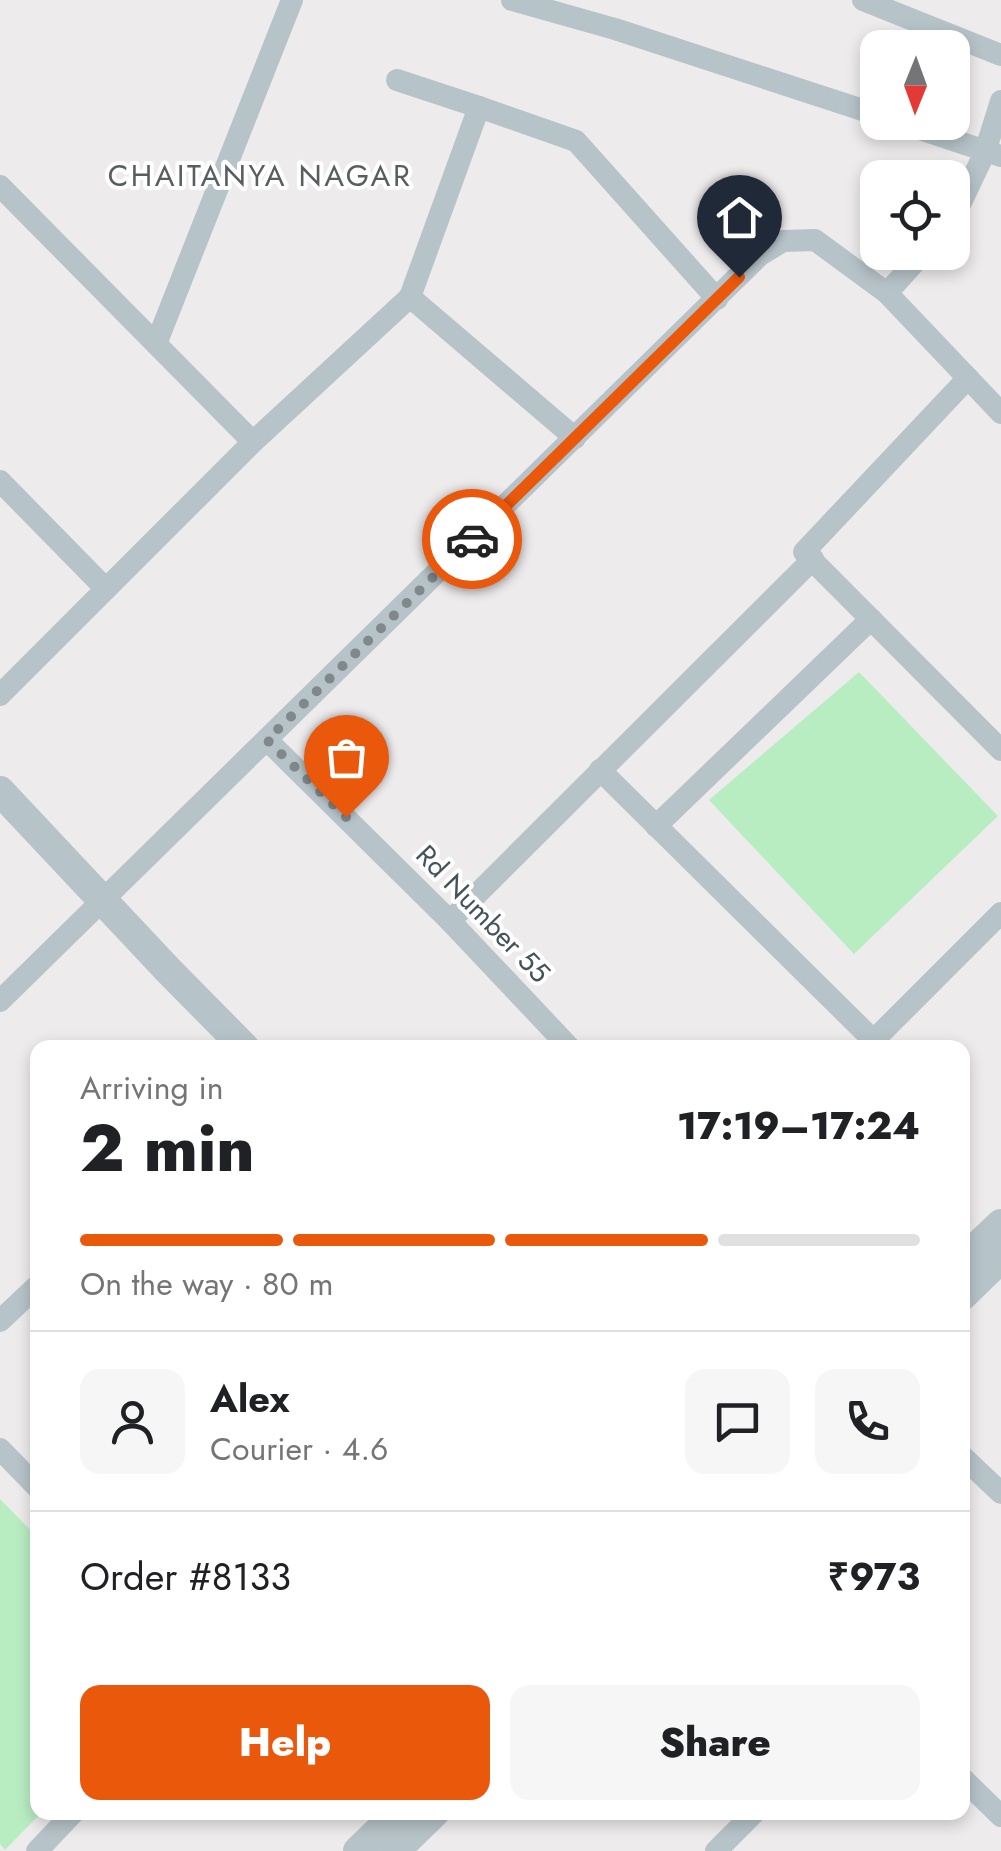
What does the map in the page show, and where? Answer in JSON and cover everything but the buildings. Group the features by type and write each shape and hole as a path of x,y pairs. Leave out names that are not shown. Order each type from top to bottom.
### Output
{"street":[{"path":"156,344 292,0"},
{"path":"512,0 615,28 860,109"},
{"path":"863,0 1001,55"},
{"path":"398,80 576,142 717,299"},
{"path":"970,192 993,154 1001,101"},
{"path":"0,695 253,442 410,297 479,107"},
{"path":"952,140 993,154"},
{"path":"0,186 253,442"},
{"path":"0,1001 760,255 782,241 815,240 887,293 1001,413"},
{"path":"887,293 908,270"},
{"path":"410,297 575,438"},
{"path":"968,378 804,552 1001,750"},
{"path":"0,481 106,589"},
{"path":"450,921 813,559"},
{"path":"656,826 871,619"},
{"name":"Rd Number 55","path":"267,740 450,921 562,1040"},
{"path":"600,770 865,1040"},
{"path":"0,791 237,1040"},
{"path":"873,1040 1001,913"},
{"path":"970,1254 1001,1224"},
{"path":"970,1288 1001,1258"},
{"path":"0,1322 30,1292"},
{"path":"0,1449 30,1480"},
{"path":"970,1464 1001,1493"},
{"path":"970,1786 1001,1816"},
{"path":"36,1851 66,1820"},
{"path":"358,1851 390,1820"},
{"path":"395,1851 427,1820"},
{"path":"716,1851 747,1820"}],"green space":[{"path":"859,672 998,816 854,954 709,800"},
{"path":"0,1499 30,1530 30,1820 34,1820 5,1850 0,1844"}],"way so far":[{"path":"346,817 267,740 472,539"}],"district":[{"name":"CHAITANYA NAGAR","path":"260,175"}],"route":[{"path":"472,539 739,277"}]}
